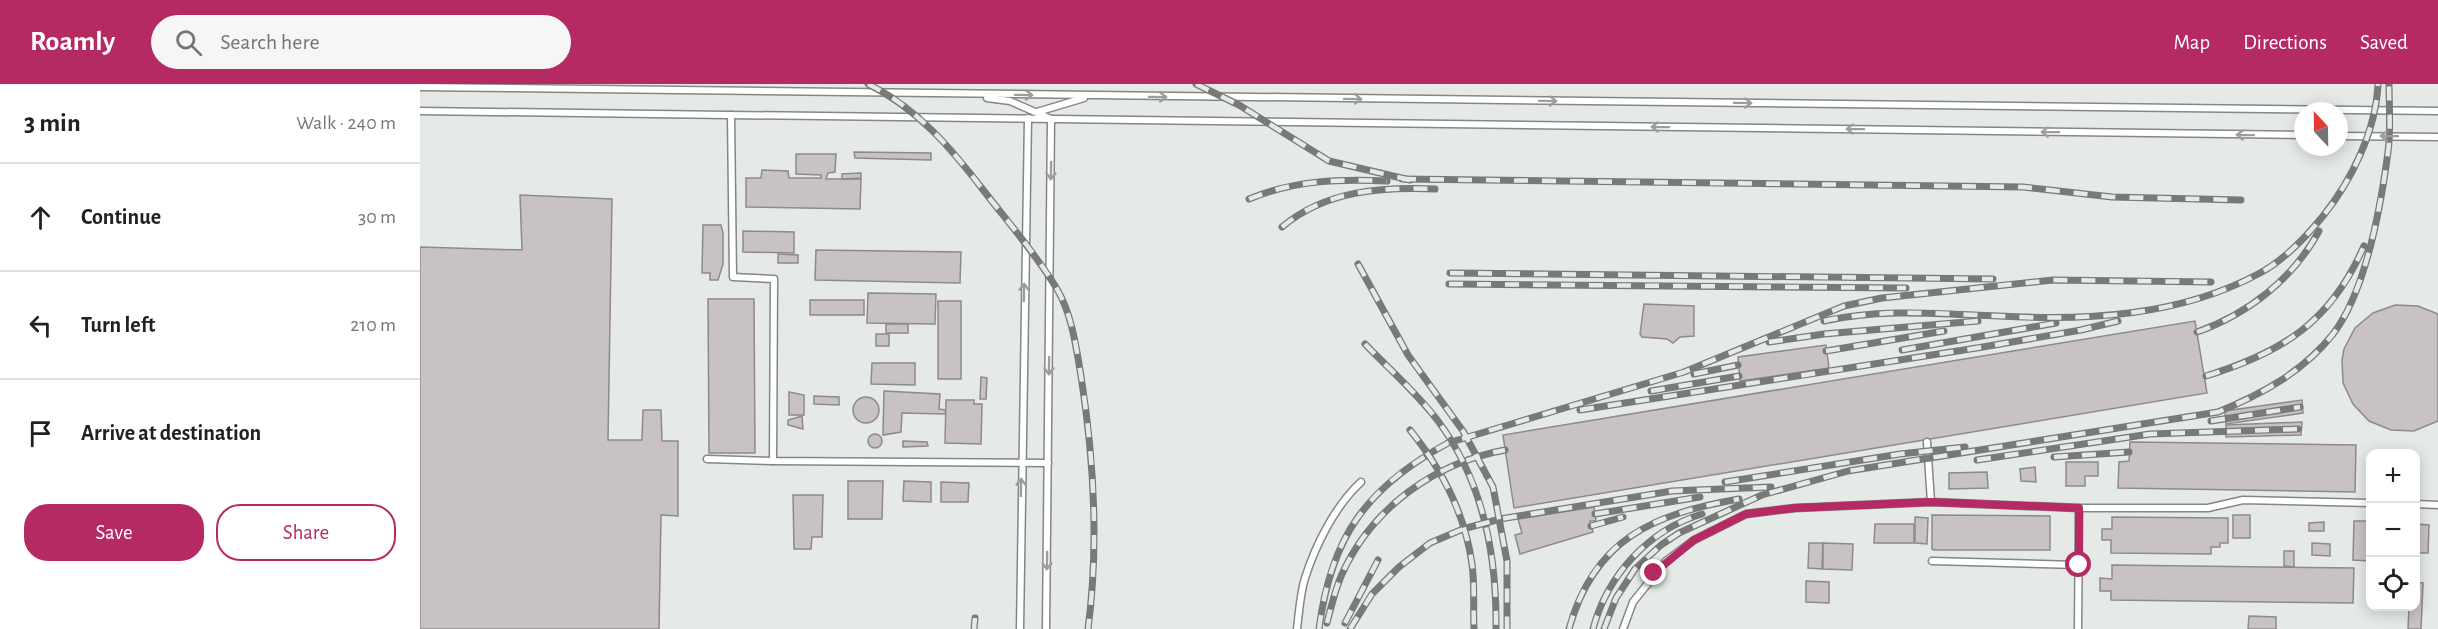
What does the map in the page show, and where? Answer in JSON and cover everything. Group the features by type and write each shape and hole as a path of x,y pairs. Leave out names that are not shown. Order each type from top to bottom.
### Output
{"lane":[{"path":"420,87 2438,111"},
{"path":"965,94 1010,101 1051,119"},
{"path":"1026,119 1036,112 1072,100 1100,96"},
{"path":"420,111 2294,135"},
{"path":"731,115 733,277 774,279 773,461"},
{"path":"1020,629 1026,119"},
{"path":"1046,629 1051,119"},
{"path":"2348,136 2438,137"},
{"path":"1927,442 1931,502"},
{"path":"707,459 1048,463"},
{"path":"1297,629 1305,579 1331,521 1349,494 1361,482"},
{"path":"1623,629 1633,602 1666,561 1694,540 1746,514 1795,508 1931,502 2079,508 2208,508 2242,500 2366,503"},
{"path":"2420,504 2438,505"},
{"path":"2078,629 2079,508"},
{"path":"1932,561 2079,565"}],"building":[{"path":"854,152 931,153 931,160 855,158"},
{"path":"796,154 836,154 835,172 828,173 826,179 861,179 860,209 746,207 746,178 761,178 762,170 788,171 789,178 821,178 821,175 796,174"},
{"path":"861,173 861,178 842,179 842,174"},
{"path":"520,195 612,199 608,440 642,440 643,410 661,410 662,441 678,441 678,516 661,515 659,629 420,629 420,247 522,250"},
{"path":"703,225 721,225 723,264 718,280 710,280 710,273 702,273"},
{"path":"743,231 794,232 794,253 743,252"},
{"path":"816,250 961,252 960,283 815,280"},
{"path":"778,254 798,255 798,263 778,263"},
{"path":"868,293 936,294 935,324 867,323"},
{"path":"708,299 754,299 755,453 709,453"},
{"path":"810,300 864,300 864,315 810,315"},
{"path":"938,301 961,301 961,379 938,379"},
{"path":"1644,304 1694,306 1694,336 1680,337 1673,343 1667,339 1642,337 1640,334"},
{"path":"2395,305 2418,306 2438,314 2438,421 2414,431 2391,430 2369,421 2353,404 2343,383 2344,349 2355,328 2373,313"},
{"path":"2195,321 2207,393 1514,508 1503,435"},
{"path":"886,324 908,324 908,333 886,333"},
{"path":"876,334 889,334 889,346 876,346"},
{"path":"1826,345 1829,368 1740,381 1738,357"},
{"path":"872,363 915,363 915,385 871,384"},
{"path":"981,377 987,378 986,399 980,399"},
{"path":"884,391 940,394 939,409 946,410 945,414 902,413 901,432 883,435"},
{"path":"789,392 804,395 804,415 789,415"},
{"path":"814,396 839,397 839,405 814,404"},
{"path":"866,397 875,401 879,410 875,419 866,423 857,419 853,410 857,401"},
{"path":"946,400 974,400 974,404 982,404 981,444 945,443"},
{"path":"2302,400 2303,413 2226,424 2225,411"},
{"path":"802,416 803,429 788,425 788,420"},
{"path":"2302,422 2301,435 2226,437 2226,425"},
{"path":"875,434 880,436 882,441 880,446 875,448 870,446 868,441 870,436"},
{"path":"903,441 927,442 928,446 903,447"},
{"path":"2130,442 2356,445 2355,492 2118,488 2119,462 2129,461"},
{"path":"2066,462 2098,462 2098,476 2085,476 2085,486 2066,486"},
{"path":"2035,467 2036,482 2021,481 2020,469"},
{"path":"1987,472 1988,488 1949,489 1949,473"},
{"path":"848,481 883,481 882,519 848,519"},
{"path":"904,481 931,482 931,502 903,501"},
{"path":"941,482 969,483 968,502 941,502"},
{"path":"793,495 823,495 822,537 812,537 811,549 794,549"},
{"path":"1594,507 1596,521 1590,521 1593,532 1520,554 1515,535 1522,533 1518,519"},
{"path":"1932,515 2050,516 2050,550 1934,550 1932,549"},
{"path":"2233,515 2250,515 2250,538 2233,538"},
{"path":"1915,517 1928,518 1927,544 1915,543"},
{"path":"2112,517 2228,518 2228,543 2220,543 2220,547 2211,547 2211,554 2111,553 2111,540 2102,540 2102,529 2112,529"},
{"path":"2354,521 2366,521 2366,561 2353,560"},
{"path":"2324,522 2324,531 2309,531 2309,523"},
{"path":"1875,524 1914,524 1914,543 1874,543"},
{"path":"2420,524 2429,525 2428,553 2420,553"},
{"path":"1809,543 1823,543 1822,569 1808,568"},
{"path":"1823,543 1853,544 1852,570 1823,569"},
{"path":"2312,543 2330,544 2330,556 2312,555"},
{"path":"2284,551 2294,551 2294,567 2284,566"},
{"path":"2112,565 2354,568 2353,603 2111,600 2111,591 2100,591 2100,578 2112,579"},
{"path":"1806,581 1829,582 1829,603 1806,602"},
{"path":"2420,583 2423,583 2421,629 2408,629 2409,611 2420,611"},
{"path":"2249,616 2276,617 2276,629 2248,629"}],"railway":[{"path":"868,84 918,117 946,145 1031,251 1062,299 1073,331 1081,376 1092,470 1094,534 1088,629"},
{"path":"1196,84 1239,105 1329,161 1410,180"},
{"path":"1824,321 1890,313 2032,317 2099,316 2166,307 2198,299 2230,287 2269,268 2286,255 2334,202 2361,154 2373,119 2378,84"},
{"path":"1604,629 1616,598 1635,569 1661,545 1679,533 1762,495 1848,471 2218,412 2250,398 2295,371 2309,360 2333,334 2345,316 2363,271 2376,222 2388,152 2389,84"},
{"path":"1402,179 2023,187 2112,197 2241,200"},
{"path":"1249,199 1300,184 1351,180 1387,181"},
{"path":"1282,227 1317,205 1355,193 1374,190 1435,189"},
{"path":"2197,332 2234,315 2267,293 2296,264 2319,231"},
{"path":"2206,376 2259,356 2302,330 2336,295 2364,246"},
{"path":"1358,264 1408,355 1463,431 1493,487 1507,561 1507,629"},
{"path":"1450,273 1993,279"},
{"path":"1319,629 1333,567 1344,541 1358,518 1395,478 1448,443 1684,372 1844,306 1882,298 2053,280 2211,282"},
{"path":"1449,284 1906,288"},
{"path":"1769,342 1824,334 1978,321"},
{"path":"1580,410 1983,347 2081,330 2118,321"},
{"path":"1902,350 2056,323"},
{"path":"1826,351 1944,331"},
{"path":"1365,344 1430,411 1453,444 1466,468 1476,493 1490,546 1494,573 1496,629"},
{"path":"1694,374 1738,365"},
{"path":"1651,391 1739,376"},
{"path":"2211,421 2300,407"},
{"path":"1977,460 2150,434 2298,429"},
{"path":"1410,430 1432,460 1450,492 1464,527 1473,572 1474,629"},
{"path":"1725,482 1900,454 1965,447"},
{"path":"1327,623 1342,574 1355,550 1388,509 1408,492 1430,478 1479,456 1505,450"},
{"path":"2054,457 2129,452"},
{"path":"1350,629 1372,594 1399,567 1430,543 1463,529 1500,519 1672,491 1771,487"},
{"path":"1595,514 1700,497"},
{"path":"1569,629 1580,598 1594,573 1611,552 1631,536 1654,523 1680,513 1739,499"},
{"path":"1593,629 1608,591 1632,558 1664,531 1702,514"},
{"path":"1591,526 1623,517"},
{"path":"1345,623 1378,560"},
{"path":"974,629 975,618"}],"route":[{"path":"1654,573 1694,540 1746,514 1795,508 1931,502 2079,508 2079,565"}]}
